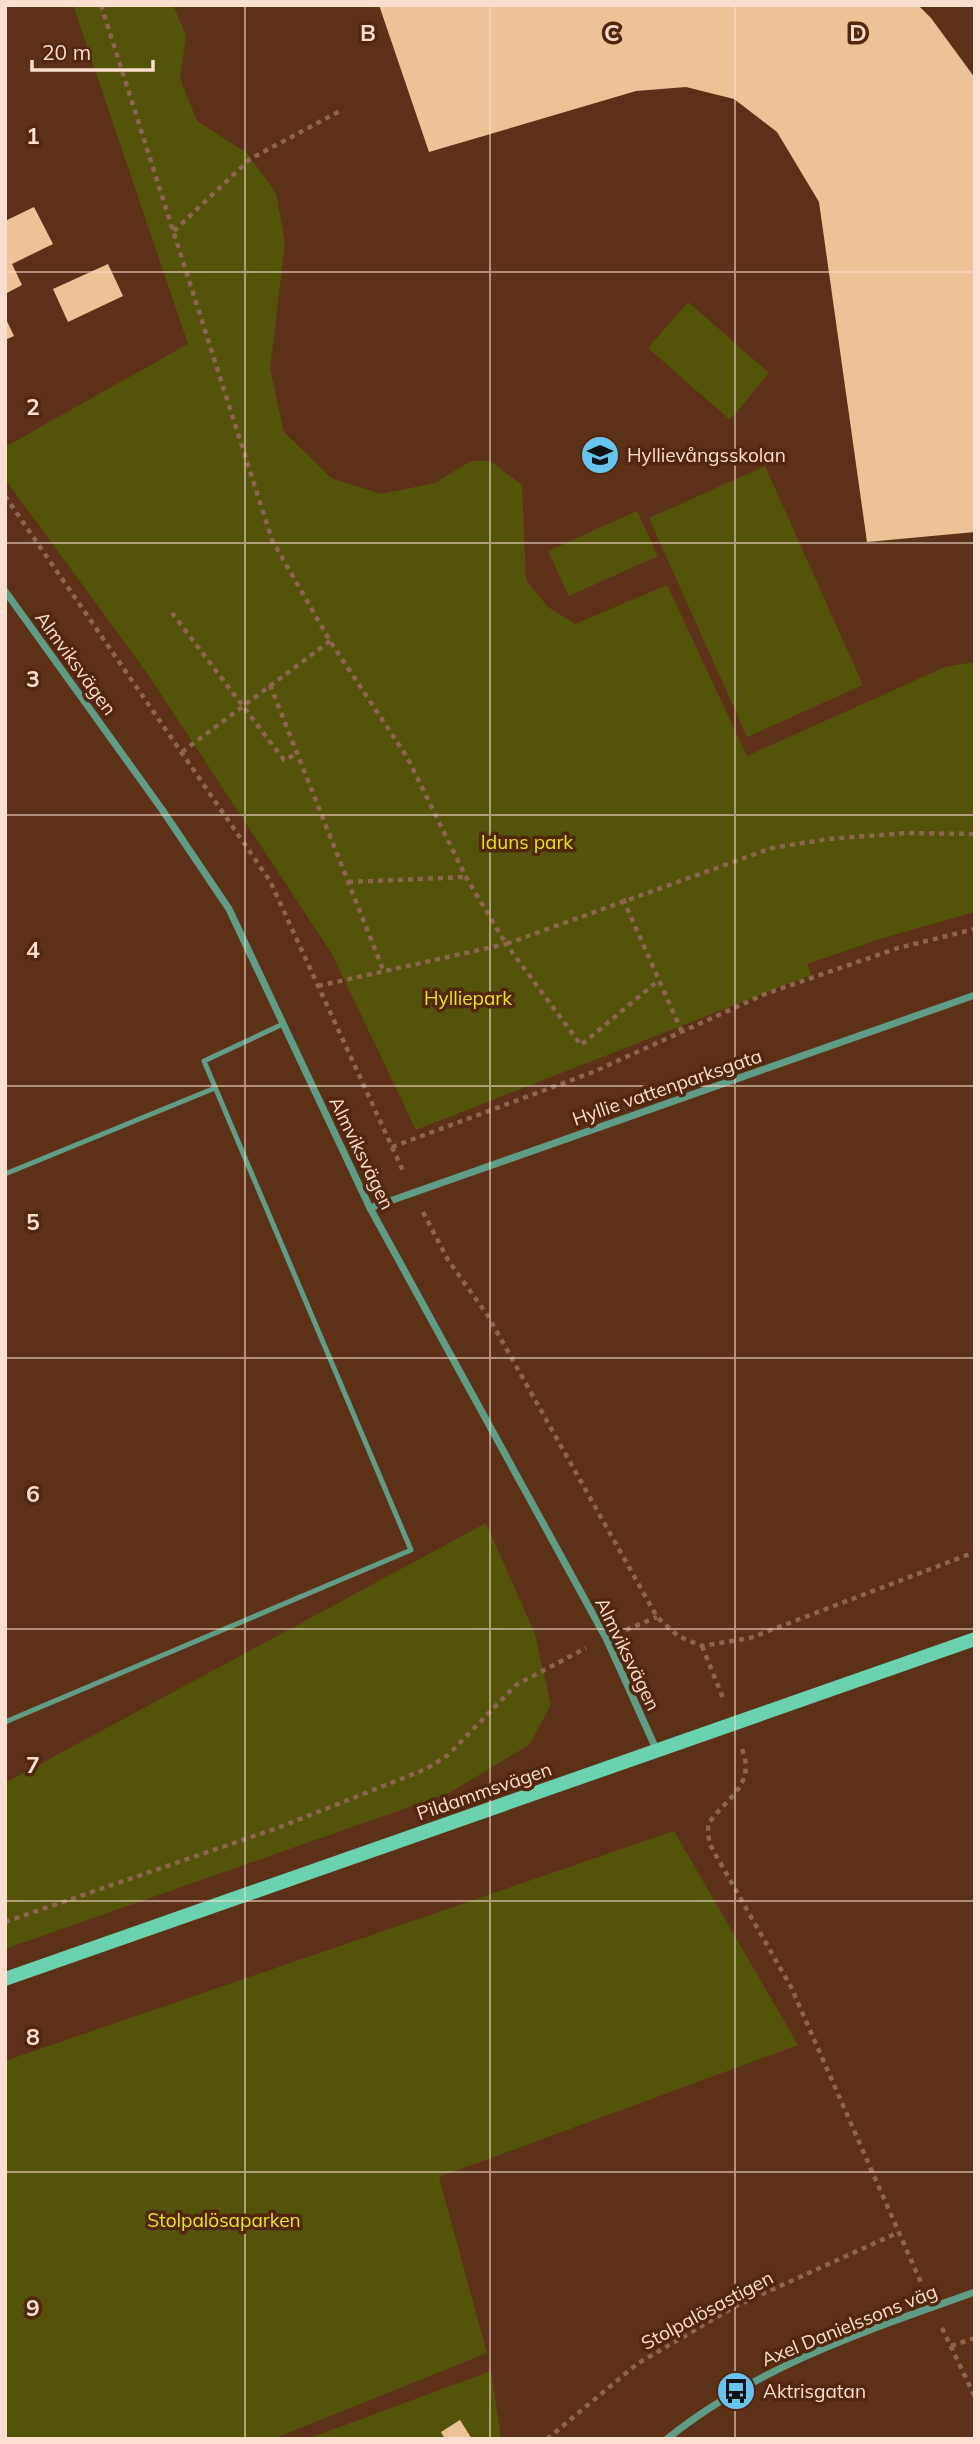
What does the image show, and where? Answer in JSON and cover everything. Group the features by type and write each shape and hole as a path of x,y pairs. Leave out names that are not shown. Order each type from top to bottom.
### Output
{"main road":[{"name":"Pildammsvägen","path":"5,1979 975,1639"}],"street":[{"name":"Almviksvägen","path":"5,591 162,808 229,909 370,1208 606,1638 657,1751"},
{"name":"Hyllie vattenparksgata","path":"370,1208 975,995"},
{"name":"Axel Danielssons väg","path":"667,2439 736,2391 781,2367 975,2292"}],"lane":[{"path":"5,1722 411,1550 204,1061 283,1024"},
{"path":"5,1174 215,1088"}],"path":[{"path":"101,5 272,540 330,641 407,757 466,877 506,944 581,1045 659,980"},
{"path":"174,231 250,159 340,111"},
{"path":"5,496 270,881 413,1193 449,1260 488,1316 657,1616 678,1636 702,1646 750,1638 975,1552"},
{"path":"172,613 284,760 297,754"},
{"path":"181,752 330,641"},
{"path":"270,685 384,972"},
{"path":"318,986 506,944 623,899 772,848 880,835 975,834"},
{"path":"348,882 466,877"},
{"path":"623,899 682,1032"},
{"path":"392,1147 593,1072 765,994 898,948 975,929"},
{"path":"5,1922 280,1827 426,1769 447,1755 516,1685 606,1638 657,1616"},
{"name":"Stolpalösastigen","path":"547,2439 636,2364 736,2306 897,2233 791,1987 709,1843 708,1824 724,1802 738,1789 748,1765"},
{"path":"951,2346 975,2338"}],"green space":[{"name":"Iduns park","path":"73,5 173,5 186,36 180,78 197,121 247,153 276,193 285,243 270,369 284,432 331,478 381,494 435,483 471,461 490,461 522,485 526,580 548,607 575,624 667,585 747,756 945,667 975,662 975,912 883,938 807,964 811,975 416,1130 332,954 147,673 5,479 5,447 188,344"},
{"path":"688,302 769,373 730,420 648,348"},
{"path":"765,466 863,685 747,737 649,518"},
{"path":"637,511 658,556 569,596 548,551"},
{"path":"486,1523 535,1634 551,1705 529,1745 449,1793 5,1949 5,1783"},
{"name":"Stolpalösaparken","path":"674,1831 798,2045 439,2177 487,2353 273,2439 5,2439 5,2061"},
{"path":"491,2371 501,2439 307,2439"}],"building":[{"path":"379,5 918,5 931,18 975,78 975,532 867,542 819,202 777,132 734,99 686,87 636,91 429,152"},
{"path":"34,207 53,244 12,264 22,285 5,294 5,221"},
{"path":"108,264 123,296 68,322 53,289"},
{"path":"5,317 14,336 5,340"},
{"path":"460,2420 472,2439 445,2439 441,2432"}],"place":[{"name":"Hyllievångsskolan","path":"600,455"},
{"name":"Aktrisgatan","path":"736,2391"}],"park label":[{"name":"Hylliepark","path":"468,998"}]}
